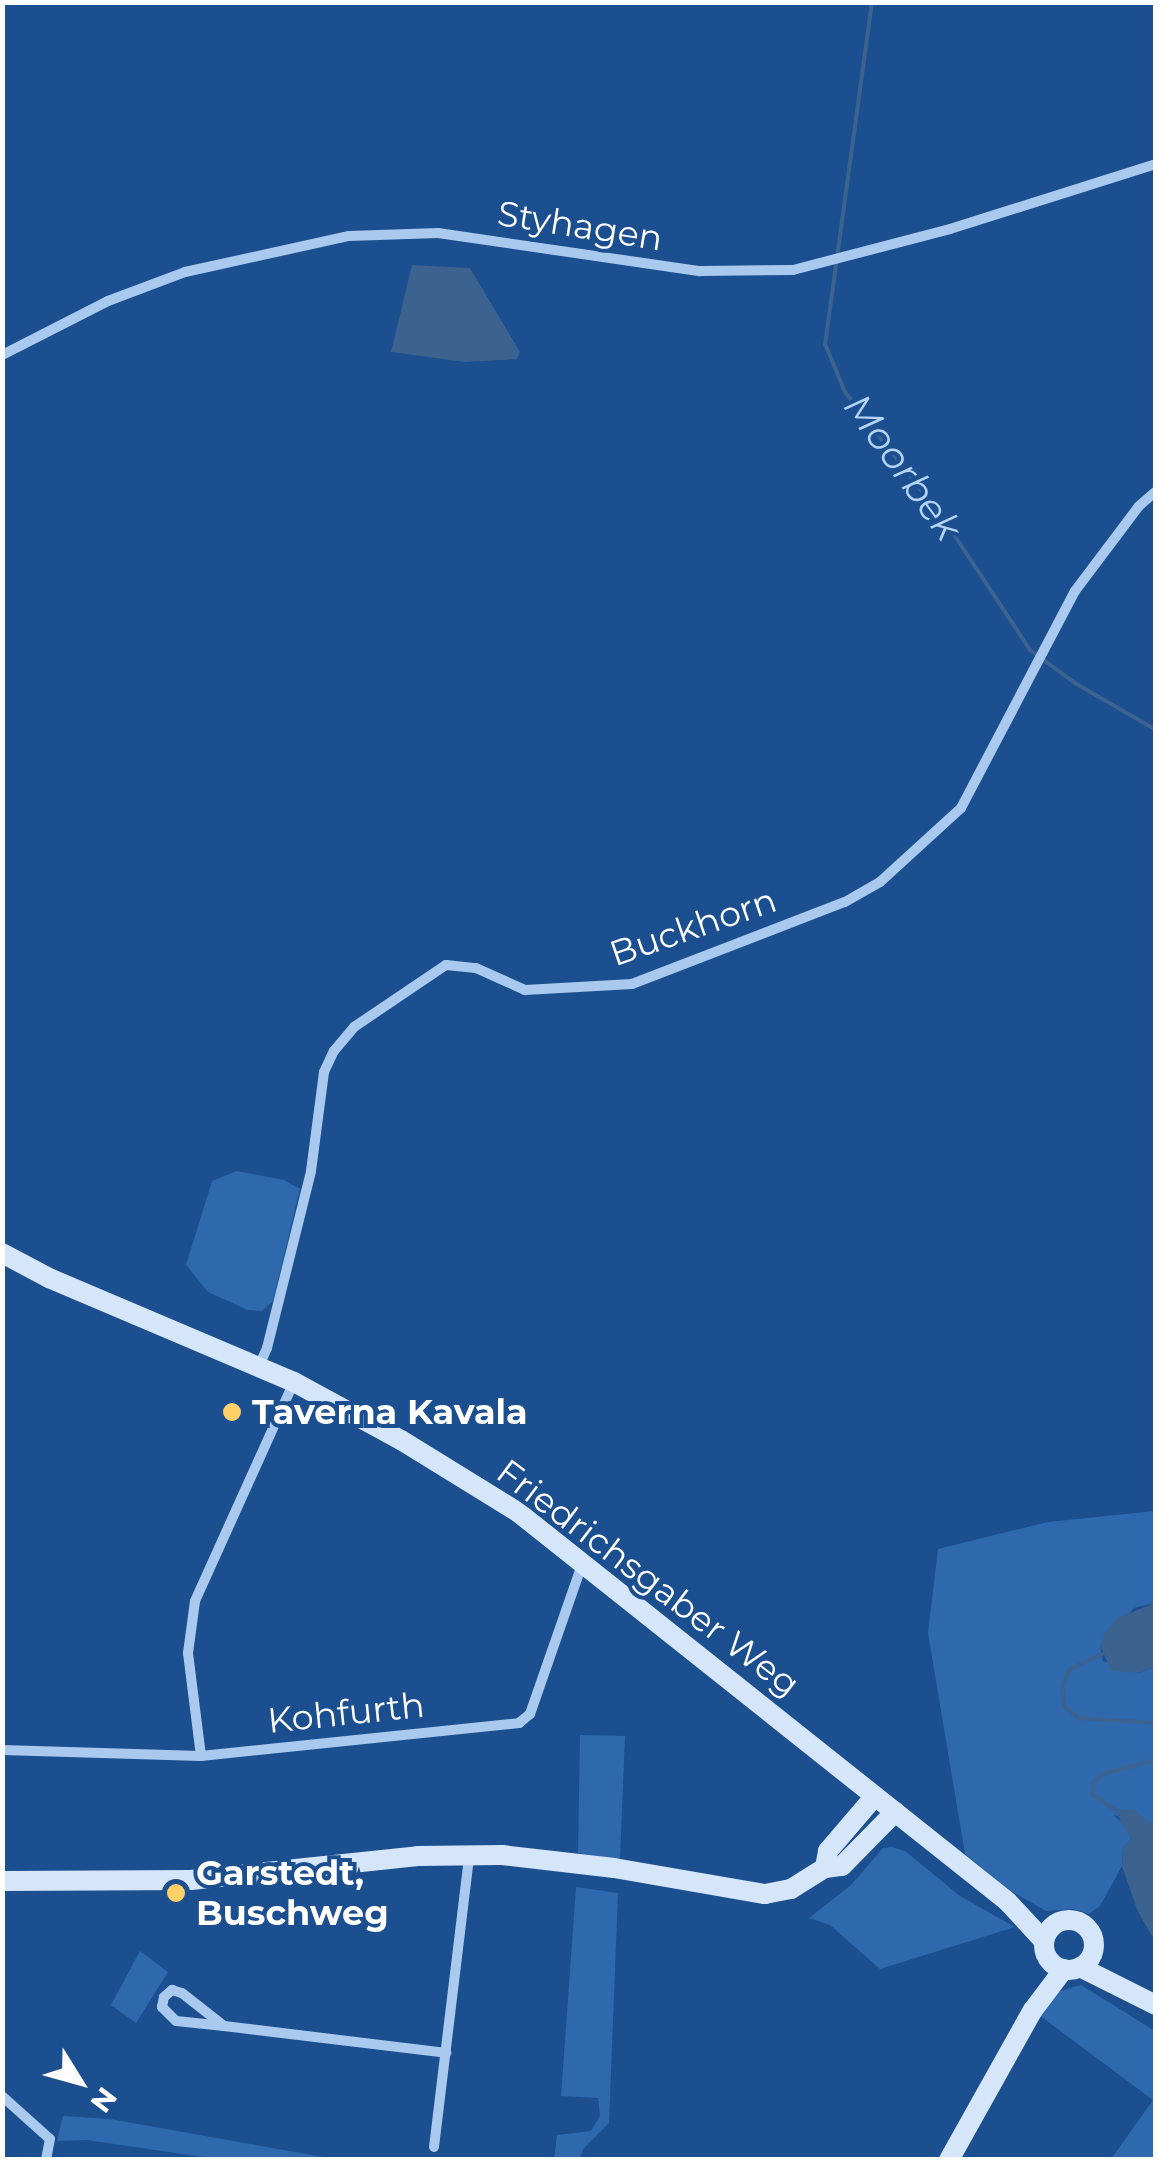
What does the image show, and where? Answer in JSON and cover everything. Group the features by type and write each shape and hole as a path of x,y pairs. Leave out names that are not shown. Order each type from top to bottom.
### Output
{"main road":[{"name":"Friedrichsgaber Weg","path":"2,1253 49,1278 294,1382 401,1440 504,1503 584,1561 1007,1901 1066,1958 1092,1937 1084,1926 1072,1920 1058,1922 1007,1901"},
{"path":"825,1868 828,1851 876,1796"},
{"path":"2,1880 190,1880 392,1858 469,1855 562,1861 765,1894 802,1884 825,1868 842,1866 894,1812"},
{"path":"949,2160 1066,1958 1058,1922"},
{"path":"1066,1958 1156,2005"}],"street":[{"name":"Styhagen","path":"2,355 108,301 185,272 349,236 438,233 700,272 794,270 1058,198 1156,164"},
{"name":"Buckhorn","path":"258,1367 267,1348 312,1171 324,1072 334,1051 354,1027 446,965 476,968 526,990 632,984 859,895 919,851 961,808 1075,591 1138,506 1156,491"},
{"path":"201,1756 188,1653 196,1601 294,1382"},
{"name":"Kohfurth","path":"2,1750 201,1756 519,1722 530,1714 584,1561"},
{"path":"434,2147 469,1855"},
{"path":"224,2026 182,1993 172,1990 164,1997 162,2007 176,2021 446,2054"},
{"path":"2,2096 50,2139 46,2160"}],"shaded area":[{"path":"412,265 470,268 520,352 517,359 465,362 391,352"},
{"path":"237,1171 284,1180 300,1189 273,1301 262,1311 248,1310 208,1292 186,1265 212,1181"},
{"path":"1155,1511 1155,1603 1134,1608 1100,1646 1103,1661 1139,1673 1155,1667 1155,1826 1113,1815 1127,1826 1131,1839 1123,1848 1122,1866 1100,1906 1089,1914 1073,1909 1046,1911 1008,1889 965,1854 928,1633 938,1549 1048,1522"},
{"path":"1155,1603 1155,1667 1139,1673 1111,1670 1100,1646 1105,1633 1117,1618"},
{"path":"580,1735 625,1736 620,1860 578,1853"},
{"path":"1114,1809 1134,1810 1155,1826 1155,1941 1138,1912 1122,1866 1123,1848 1131,1839"},
{"path":"883,1848 905,1851 960,1896 1015,1927 880,1969 830,1925 809,1918 851,1885"},
{"path":"576,1887 618,1893 609,2123 583,2149 580,2159 554,2159 557,2135 591,2131 600,2116 598,2098 561,2096"},
{"path":"140,1951 168,1972 136,2023 111,2005"},
{"path":"1081,1985 1155,2031 1155,2159 1111,2159 1153,2100 1039,2015 1057,1992"},
{"path":"63,2116 110,2119 334,2159 216,2159 87,2140 57,2141"}],"waterway":[{"name":"Moorbek","path":"872,2 825,344 845,392 945,521 1030,650 1075,683 1156,730"},
{"path":"1102,1654 1070,1669 1062,1686 1064,1706 1079,1718 1156,1723"},
{"path":"1114,1809 1093,1795 1092,1783 1106,1773 1156,1760"}],"place":[{"name":"Taverna Kavala","path":"232,1412"},
{"name":"Garstedt, Buschweg","path":"176,1893"}]}
